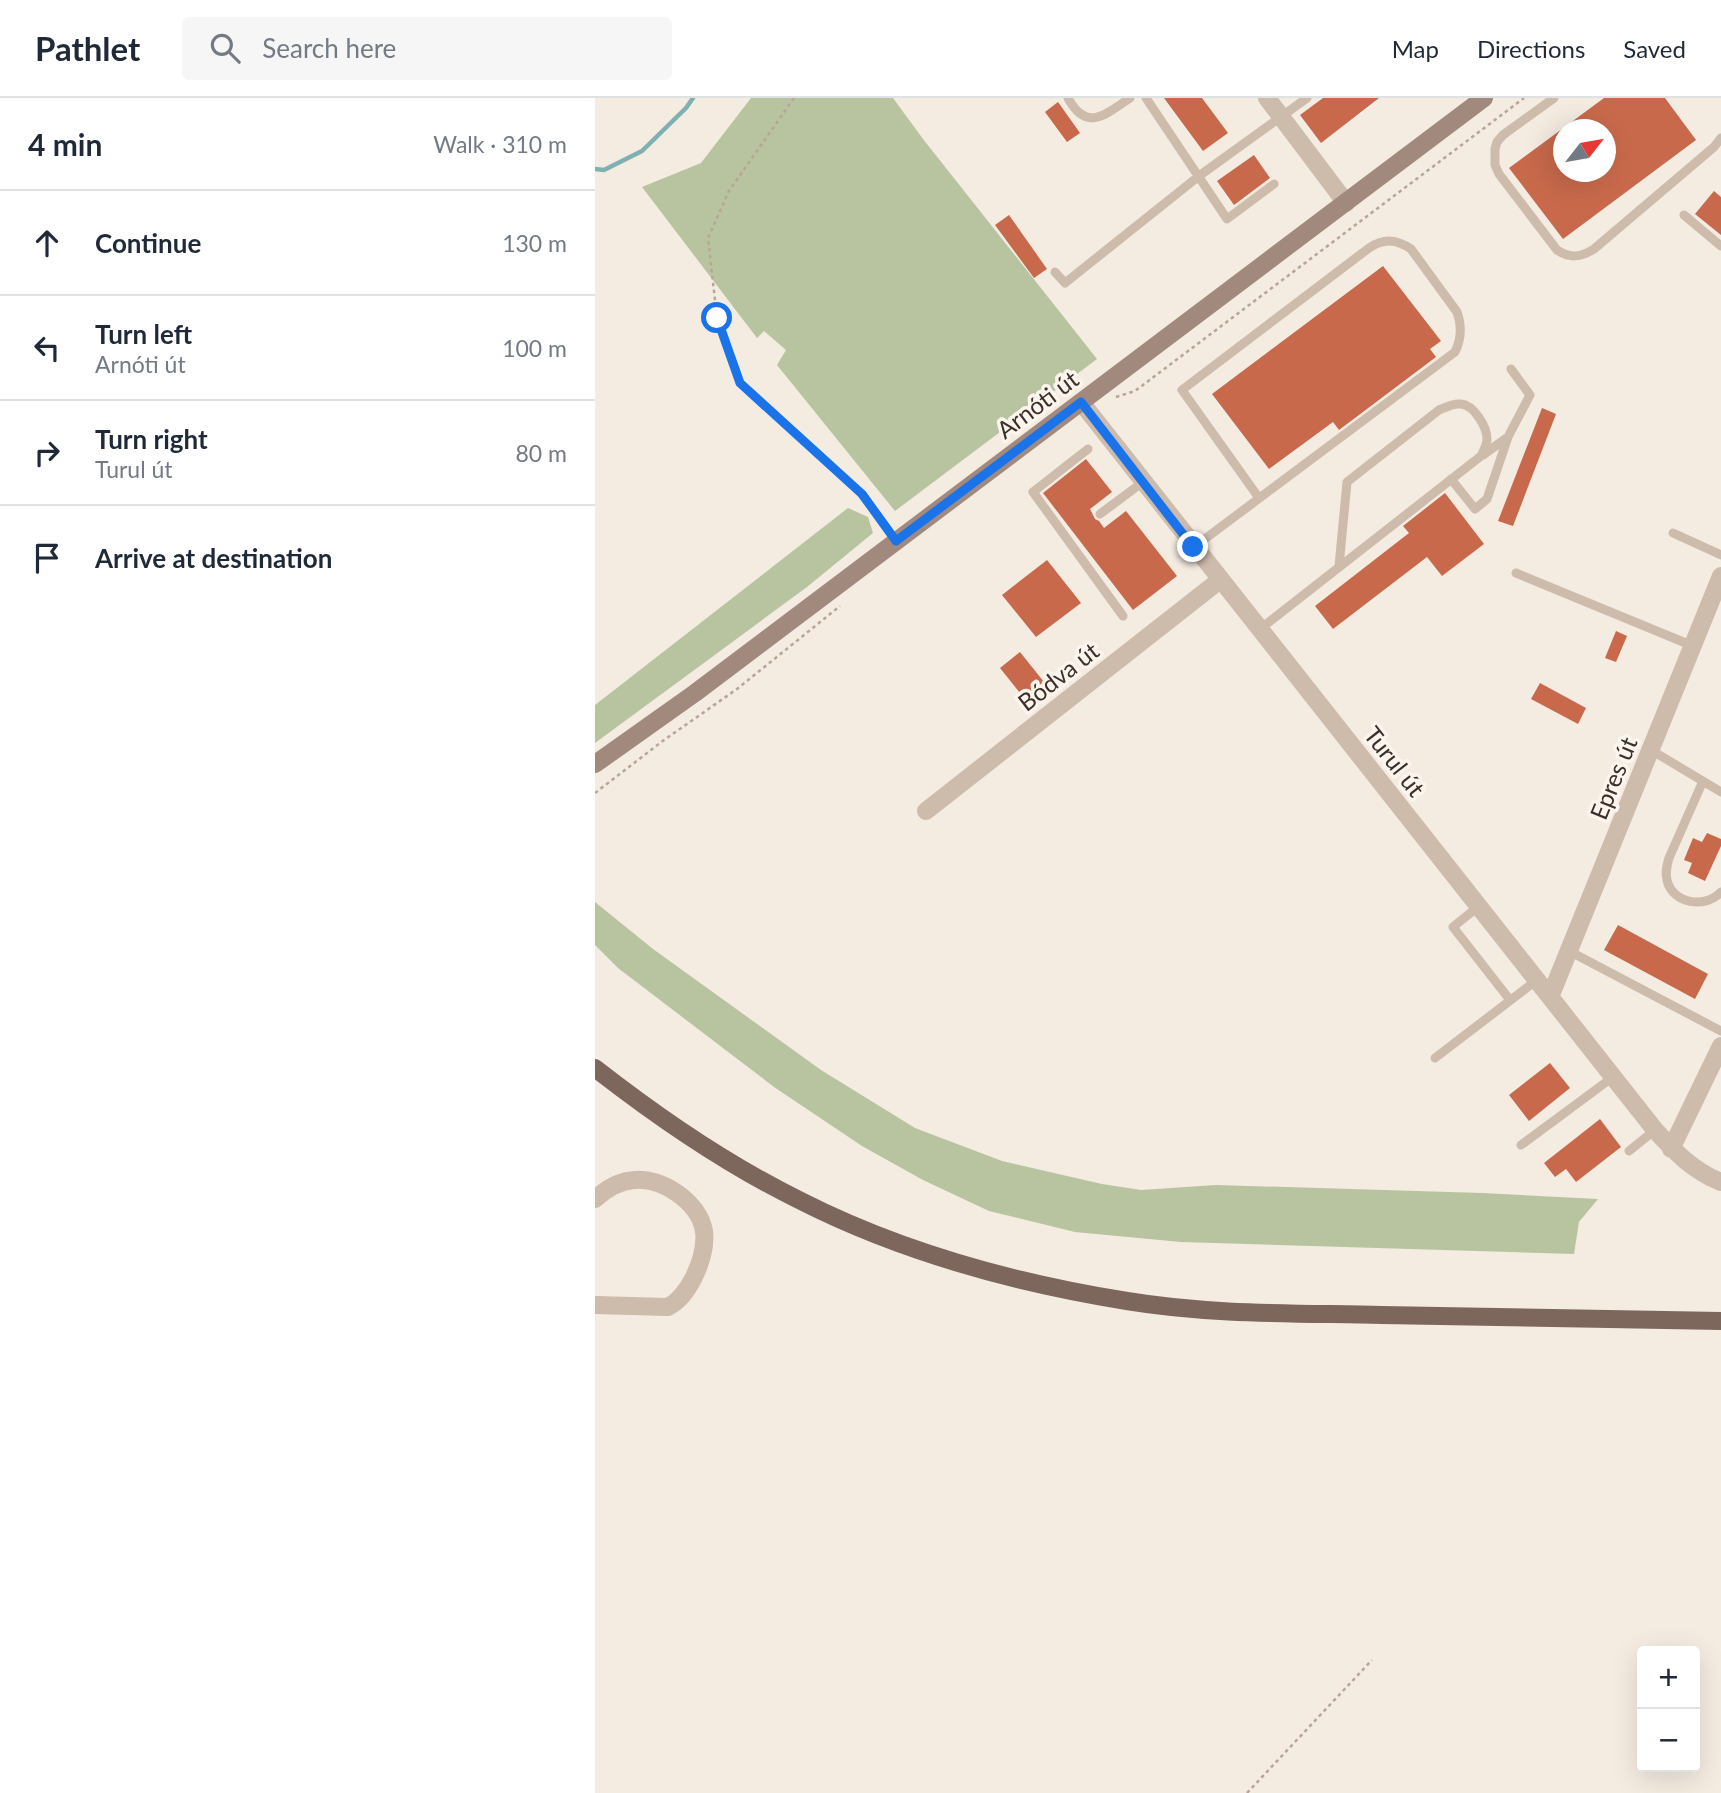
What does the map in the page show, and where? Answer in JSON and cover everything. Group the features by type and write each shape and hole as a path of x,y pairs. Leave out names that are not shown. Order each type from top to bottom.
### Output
{"main road":[{"name":"Arnóti út","path":"595,765 695,693 1484,98"},
{"path":"595,1068 670,1125 801,1202 910,1247 1021,1280 1130,1301 1222,1311 1721,1321"}],"street":[{"path":"1267,98 1346,203"},
{"name":"Turul út","path":"1081,402 1655,1130 1671,1149 1698,1171 1721,1182"},
{"name":"Epres út","path":"1550,997 1721,576"},
{"name":"Bódva út","path":"926,811 1220,580"},
{"path":"1671,1149 1721,1046"},
{"path":"595,1199 621,1183 643,1180 654,1182 684,1199 699,1218 704,1231 701,1261 684,1294 674,1304 668,1307 595,1305"}],"lane":[{"path":"1068,98 1079,113 1086,118 1097,119 1130,98"},
{"path":"1146,98 1227,219 1273,184"},
{"path":"1055,272 1065,283 1199,176 1307,98"},
{"path":"1555,98 1503,135 1497,142 1494,158 1499,174 1557,250 1568,256 1580,256 1594,249 1714,147 1721,138"},
{"path":"1684,215 1721,246"},
{"path":"1193,547 1259,498 1455,352 1461,331 1457,312 1411,249 1403,244 1386,240 1369,247 1182,390 1259,498"},
{"path":"1451,479 1475,509 1487,499 1508,437 1530,395 1511,369"},
{"path":"1339,566 1347,482 1418,426 1448,406 1459,403 1466,405 1472,409 1487,436 1481,456"},
{"path":"1260,629 1508,437"},
{"path":"1088,449 1033,492 1123,616"},
{"path":"1100,514 1143,482"},
{"path":"1673,533 1721,555"},
{"path":"1516,573 1693,646"},
{"path":"1651,750 1721,792"},
{"path":"1703,782 1669,858 1666,878 1673,893 1690,901 1705,903 1721,892"},
{"path":"1479,906 1453,927 1510,1000"},
{"path":"1569,951 1721,1031"},
{"path":"1435,1058 1537,980"},
{"path":"1521,1145 1613,1077"},
{"path":"1629,1151 1655,1130"}],"path":[{"path":"794,98 729,191 708,238 717,318 740,383 862,494 896,541"},
{"path":"1111,399 1135,391 1524,98"},
{"path":"595,793 737,689 842,604"},
{"path":"1247,1793 1372,1660"}],"green space":[{"path":"751,98 893,98 1097,359 895,511 777,365 786,350 764,331 757,338 642,187 701,163"},
{"path":"848,508 868,517 873,533 807,587 595,743 595,705"},
{"path":"595,902 653,949 821,1070 915,1128 1002,1161 1141,1190 1216,1185 1598,1199 1579,1222 1574,1254 1181,1242 1075,1232 989,1211 923,1180 862,1146 774,1087 618,968 595,945"}],"building":[{"path":"1164,98 1202,98 1228,133 1203,151"},
{"path":"1323,98 1379,98 1321,143 1300,115"},
{"path":"1604,98 1665,98 1696,140 1563,239 1509,168 1553,136 1553,182 1616,182 1616,119 1576,119"},
{"path":"1058,102 1080,133 1067,142 1045,112"},
{"path":"1254,155 1270,178 1234,205 1217,181"},
{"path":"1714,191 1721,197 1721,235 1695,214"},
{"path":"1009,215 1047,269 1034,278 995,225"},
{"path":"1383,266 1441,341 1430,349 1436,357 1339,430 1333,422 1269,469 1212,394"},
{"path":"1542,408 1556,414 1513,526 1498,521"},
{"path":"1086,459 1112,492 1090,509 1095,519 1104,528 1126,511 1177,576 1133,610 1043,493"},
{"path":"1445,493 1484,544 1442,576 1427,557 1333,629 1315,606 1409,533 1403,526"},
{"path":"1047,560 1081,603 1036,637 1002,595"},
{"path":"1616,631 1627,636 1616,662 1605,658"},
{"path":"1020,652 1044,682 1024,698 1000,668"},
{"path":"1540,683 1586,708 1578,724 1531,699"},
{"path":"1707,833 1721,839 1721,846 1705,881 1688,873 1692,863 1684,860 1693,838 1702,842"},
{"path":"1618,925 1708,974 1695,999 1604,950"},
{"path":"1550,1063 1570,1088 1529,1121 1509,1095"},
{"path":"1600,1119 1621,1147 1576,1182 1566,1169 1555,1177 1544,1163"}],"waterway":[{"path":"595,169 604,170 642,151 693,98"}],"route":[{"path":"717,318 740,383 862,494 896,541 1081,402 1193,547"}]}
